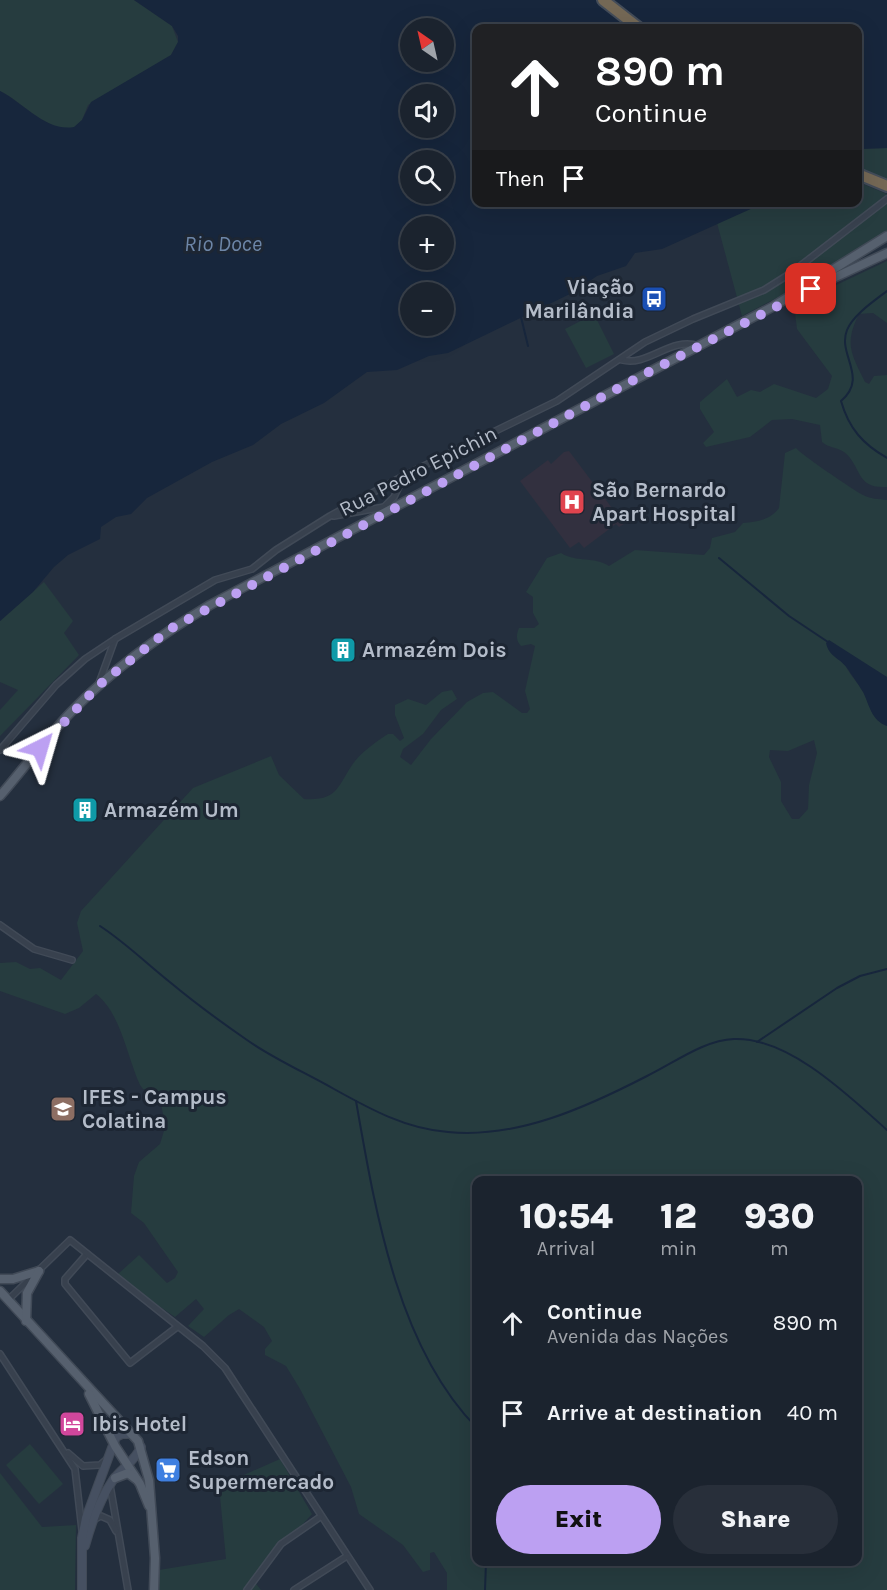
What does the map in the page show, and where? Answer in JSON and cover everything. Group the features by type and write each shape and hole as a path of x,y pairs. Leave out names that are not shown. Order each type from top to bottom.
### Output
{"highway":[{"path":"603,0 634,24"},
{"path":"862,176 887,186"}],"main road":[{"path":"774,306 887,236"},
{"path":"0,796 53,732 99,685 170,629 386,510 774,306 887,253"},
{"path":"0,1279 13,1279 39,1271"},
{"path":"26,1321 27,1293 39,1271"},
{"path":"0,1291 141,1447 149,1480 153,1518 154,1590"},
{"path":"79,1378 114,1443 140,1484 153,1518"},
{"path":"112,1481 128,1473 140,1484"}],"street":[{"name":"Rua Pedro Epichin","path":"0,750 56,684 85,659 115,639 215,580 252,569 276,550 330,516 405,475 556,400 622,360 645,342 693,318 764,290 791,273 887,199"},
{"path":"622,360 636,360 680,343 699,346"},
{"path":"330,516 386,510 405,475"},
{"path":"99,685 115,639"},
{"path":"0,925 34,950 72,960"},
{"path":"8,1299 70,1240 225,1368 320,1517 370,1590"},
{"path":"87,1254 65,1279 65,1284 130,1363 177,1327"},
{"path":"0,1354 75,1469 82,1538 82,1590"},
{"path":"82,1538 86,1518 114,1443 118,1436 131,1434"},
{"path":"62,1446 83,1466 100,1466 109,1458"},
{"path":"82,1556 93,1520 112,1481 137,1455 141,1447"},
{"path":"112,1481 118,1535 128,1590"},
{"path":"93,1520 101,1516 110,1520 118,1535"},
{"path":"247,1590 280,1544 320,1517"},
{"path":"294,1590 347,1556"}],"shaded area":[{"name":"São Bernardo Apart Hospital","path":"569,451 624,524 619,527 616,524 584,548 579,542 570,548 520,481 548,460 551,464 564,452"}],"green space":[{"path":"0,0 134,0 172,26 178,42 171,55 88,105 82,120 74,128 54,126 0,91"},
{"path":"887,148 887,180 862,171 862,149"},
{"path":"862,184 887,194 887,231 790,291 742,316 717,223 755,207 862,207"},
{"path":"887,261 887,323 873,313 859,314 854,324 851,348 865,382 869,384 874,376 887,375 887,487 869,484 860,476 844,452 822,442 820,425 792,419 772,420 750,437 706,447 703,443 714,432 700,409 700,402 727,379 737,397 751,390 760,392 774,384 816,398 828,389 832,376 797,329 794,305"},
{"path":"594,314 614,354 586,368 565,329"},
{"path":"796,448 863,495 887,500 887,677 846,667 863,691 874,716 887,726 887,1590 447,1590 447,1573 434,1552 430,1553 430,1570 423,1572 403,1545 359,1514 351,1487 300,1389 286,1366 265,1355 265,1349 272,1341 264,1327 239,1309 204,1337 188,1326 204,1309 196,1299 175,1317 134,1289 118,1274 139,1255 167,1283 175,1278 178,1272 144,1223 131,1213 134,1176 139,1162 160,1144 167,1121 163,1114 159,1094 143,1089 140,1085 112,1012 96,994 79,1008 65,1014 0,991 0,963 16,962 30,969 40,968 61,980 83,951 77,923 81,911 193,788 271,756 279,775 304,799 325,797 336,790 355,761 375,743 388,734 393,734 400,741 404,738 395,715 395,705 408,699 426,705 442,692 452,690 457,699 441,710 423,734 403,749 400,757 411,765 431,739 467,702 483,693 493,692 522,713 527,713 530,709 525,691 535,646 531,644 521,646 517,635 519,628 534,628 539,624 533,613 533,597 526,592 547,558 561,553 609,566 635,550 704,555 710,548 712,538 735,532 743,523 767,518 779,508 785,453","holes":["814,740 817,753 809,785 808,809 799,819 792,819 781,801 781,782 769,757 770,750 788,751"]},
{"path":"44,582 73,621 64,633 79,655 0,736 0,710 18,690 0,682 0,621"},
{"path":"30,1444 63,1484 39,1504 6,1465"},
{"path":"280,1459 312,1514 253,1580 261,1590 158,1590 159,1570 226,1559 219,1486"},
{"path":"0,1473 42,1527 76,1525 75,1590 0,1590"}],"water":[{"name":"Rio Doce","path":"134,0 887,0 887,148 862,149 862,24 472,24 472,207 755,207 662,249 635,253 626,266 597,276 572,293 448,353 429,356 397,370 367,372 324,403 281,424 253,445 212,462 147,498 131,514 116,517 101,527 100,539 68,555 54,567 33,592 0,621 0,91 45,121 54,125 74,127 82,120 91,102 171,55 178,42 178,36 172,26"},
{"path":"829,640 887,677 887,726 877,720 851,673 827,648 826,643"}],"waterway":[{"path":"887,291 859,314 847,330 846,348 853,375 849,392 841,401 848,420 858,435 887,458"},
{"path":"521,317 528,346"},
{"path":"719,558 789,616 828,642"},
{"path":"100,926 128,946 199,1005 257,1047 375,1111 418,1127 474,1133 525,1126 600,1099 712,1043 734,1039 755,1041 797,1058 855,1101 887,1130"},
{"path":"757,1042 837,988 860,976 887,969"},
{"path":"356,1101 382,1231 409,1317 427,1358 450,1395 472,1422"},
{"path":"485,1590 486,1566"}],"place":[{"name":"Viação Marilândia","path":"654,299"},
{"name":"São Bernardo Apart Hospital","path":"572,502"},
{"name":"Armazém Dois","path":"343,650"},
{"name":"Armazém Um","path":"85,810"},
{"name":"IFES - Campus Colatina","path":"63,1109"},
{"name":"Ibis Hotel","path":"72,1424"},
{"name":"Edson Supermercado","path":"168,1470"}],"route":[{"path":"40,748 72,711 123,664 170,629 210,605 772,307 811,289"}]}
